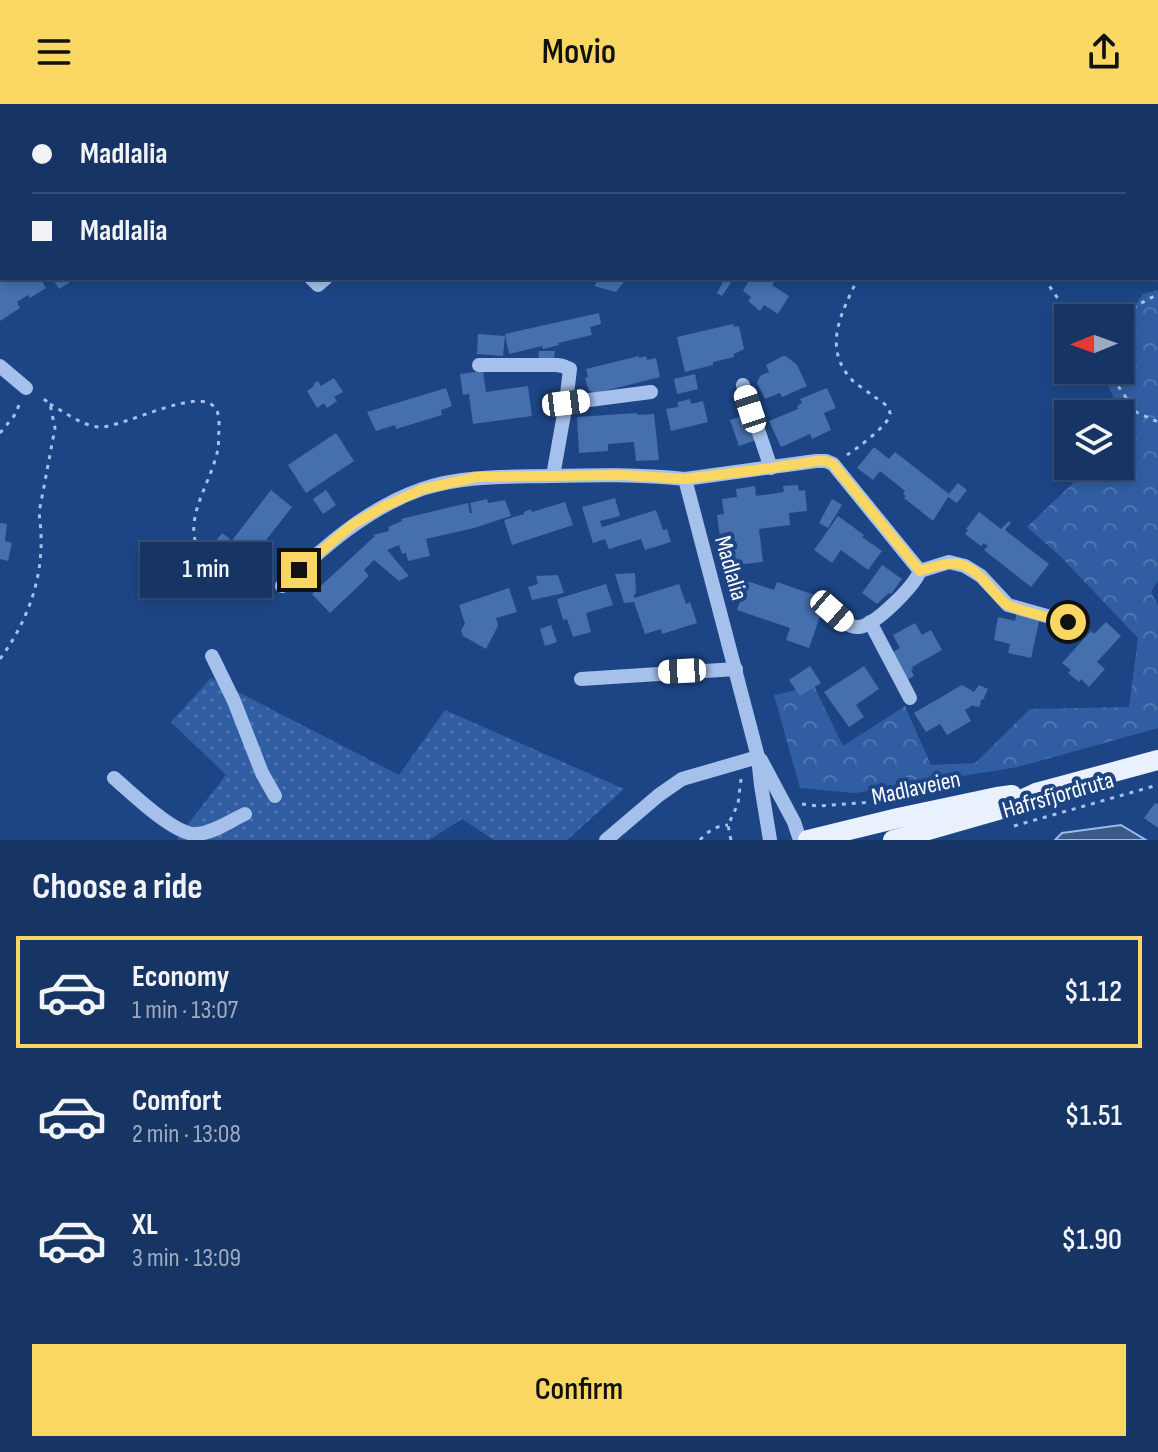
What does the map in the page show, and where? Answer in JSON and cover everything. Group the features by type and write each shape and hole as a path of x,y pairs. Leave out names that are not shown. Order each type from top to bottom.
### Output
{"main road":[{"name":"Madlaveien","path":"808,840 997,797 1036,793 1158,760"},
{"name":"Madlaveien","path":"893,840 1002,809 1036,793"}],"street":[{"path":"479,365 551,365 570,369 553,476"},
{"path":"0,366 26,388"},
{"path":"743,385 771,468"},
{"path":"566,403 651,392"},
{"path":"282,586 352,525 423,489 477,477 623,475 685,479 816,461 833,464 920,571"},
{"name":"Madlalia","path":"685,479 758,757 770,840"},
{"path":"832,611 851,626 863,626 912,586 920,571 949,562 972,569 1008,605 1068,622"},
{"path":"870,622 910,698"},
{"path":"212,656 234,701 262,773 275,796"},
{"path":"581,679 736,669"},
{"path":"606,840 682,779 758,757"},
{"name":"Madlalia","path":"758,757 794,822 800,840"},
{"path":"114,778 185,833 195,835 211,831 245,814"}],"path":[{"path":"833,464 871,436 890,417 888,407 852,380 838,354 836,328 857,280"},
{"path":"1045,280 1062,304"},
{"path":"1134,308 1158,294"},
{"path":"1117,384 1136,412 1158,422"},
{"path":"0,433 14,416 26,388 95,427 108,427 177,404 199,400 213,404 219,421 218,449 196,513 193,533 196,544 202,557 225,577 262,593 274,594 282,586"},
{"path":"0,659 27,614 37,584 42,547 39,513 55,428 50,404"},
{"path":"731,840 728,825 738,804 741,775"},
{"name":"Hafrsfjordruta","path":"1008,828 1158,785"},
{"path":"797,802 818,806 878,802"},
{"path":"700,840 714,828 728,825"}],"green space":[{"path":"1158,290 1158,580 1151,592 1158,605 1158,728 1018,767 855,793 800,788 774,695 814,686 843,746 905,706 931,765 975,763 1030,709 1129,707 1138,638 1060,556 1027,527 1076,480 1134,480 1134,400 1114,400 1107,384 1134,384 1134,307 1143,294"},
{"path":"211,678 399,775 445,710 624,789 567,840 494,840 462,819 429,840 178,840 226,775 171,722"}],"shaded area":[{"path":"1121,825 1146,840 1055,840 1062,833"}],"building":[{"path":"0,280 41,280 46,288 17,302 20,308 0,321"},
{"path":"53,280 74,280 59,289"},
{"path":"598,280 625,280 616,292 594,286"},
{"path":"724,280 733,280 722,296 717,293"},
{"path":"746,280 776,280 772,285 789,296 778,314 764,305 760,311 748,301 751,297 743,291 748,282"},
{"path":"599,313 601,324 590,327 592,335 543,349 542,346 509,354 505,334"},
{"path":"733,324 734,327 739,326 744,349 734,357 685,372 677,337"},
{"path":"478,334 505,336 503,356 477,354"},
{"path":"539,351 555,351 554,359 538,359"},
{"path":"646,356 647,360 656,358 660,377 592,394 589,391 586,369"},
{"path":"783,356 797,365 807,386 782,397 780,393 765,399 757,383 760,376 769,372 766,365"},
{"path":"483,371 486,392 528,386 532,416 473,424 469,394 463,395 460,374"},
{"path":"695,374 698,389 677,394 674,379"},
{"path":"334,378 343,392 334,397 337,401 327,408 324,403 317,408 307,391 318,381 321,386"},
{"path":"446,388 452,406 441,410 442,415 396,429 395,425 376,431 367,412"},
{"path":"827,388 836,408 824,413 831,430 812,439 810,434 781,447 769,421 798,409 797,406 802,403 800,399"},
{"path":"690,399 691,404 703,401 708,422 671,431 666,409 678,407 678,402"},
{"path":"654,414 659,460 636,461 634,442 608,444 608,451 579,453 577,417"},
{"path":"748,414 756,440 739,446 730,420"},
{"path":"336,433 354,461 306,493 288,465"},
{"path":"874,447 889,459 895,452 949,494 958,483 967,490 957,503 948,497 933,521 904,498 905,491 880,471 873,480 857,468"},
{"path":"798,485 799,491 805,490 807,511 789,513 790,525 759,529 763,562 735,565 732,542 727,543 726,537 720,538 717,515 724,514 722,499 737,497 736,489 755,486 756,496 784,492 783,486"},
{"path":"271,490 292,507 256,553 271,564 260,577 244,565 250,558 230,543"},
{"path":"326,490 336,505 323,514 313,499"},
{"path":"615,498 620,516 600,521 602,527 656,510 671,542 645,550 641,539 609,549 605,539 593,543 582,507"},
{"path":"487,499 488,503 505,500 511,516 426,539 430,556 408,561 399,545 387,550 409,576 399,581 374,560 364,570 369,576 330,613 312,594 373,535 389,531 388,527 401,519 468,503 472,513 470,503"},
{"path":"832,499 842,505 828,528 819,523"},
{"path":"565,502 573,525 512,545 504,520 531,509 532,512"},
{"path":"979,512 1001,529 1009,521 1011,523 1005,530 1049,564 1031,587 984,550 988,546 984,543 981,546 965,534"},
{"path":"838,516 882,551 868,570 841,550 832,563 814,550"},
{"path":"0,523 7,524 5,541 12,543 8,561 0,559"},
{"path":"222,533 230,539 224,548 216,541"},
{"path":"882,565 902,579 891,594 877,604 862,593"},
{"path":"635,573 634,598 679,584 686,604 690,602 697,623 662,634 661,629 645,634 634,602 624,603 615,574"},
{"path":"558,575 564,593 532,600 528,587 538,584 536,576"},
{"path":"747,581 774,590 777,582 823,598 825,602 809,648 786,640 790,628 737,610"},
{"path":"606,584 613,605 586,613 591,632 573,637 567,619 563,620 557,599"},
{"path":"509,588 517,612 496,618 498,626 486,649 463,636 461,630 465,624 459,605"},
{"path":"1017,612 1040,617 1031,658 1008,653 1010,644 994,640 998,617 1015,621"},
{"path":"1106,622 1121,636 1097,662 1105,669 1089,687 1068,673 1071,670 1062,663 1091,631 1094,634"},
{"path":"915,623 922,635 931,630 942,650 912,667 914,676 907,680 891,653 900,648 893,635"},
{"path":"551,625 557,642 545,646 540,629"},
{"path":"810,666 821,683 800,696 789,680"},
{"path":"864,666 879,689 856,705 864,717 849,727 824,692"},
{"path":"962,685 974,692 979,685 988,689 980,706 973,705 965,710 971,721 947,735 940,724 926,732 914,713"},
{"path":"1155,803 1158,804 1158,828 1144,818"}],"route":[{"path":"299,570 352,525 385,506 423,489 477,477 623,475 685,479 826,461 833,464 920,571 949,562 956,563 981,576 1008,605 1068,622"}]}
